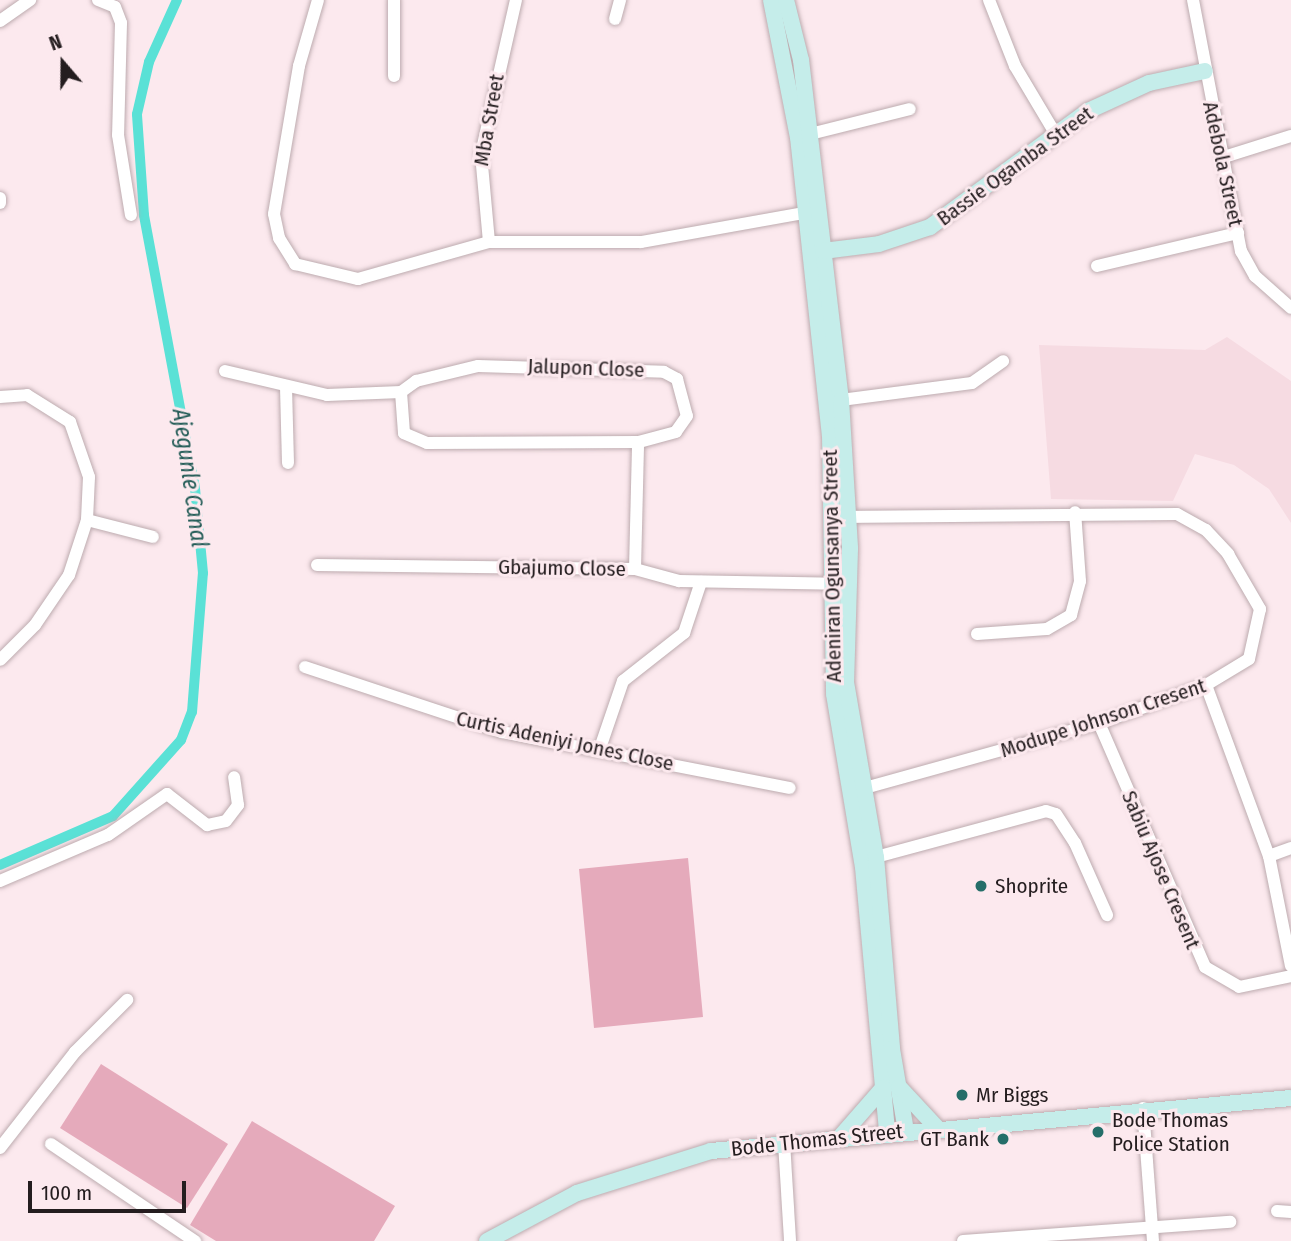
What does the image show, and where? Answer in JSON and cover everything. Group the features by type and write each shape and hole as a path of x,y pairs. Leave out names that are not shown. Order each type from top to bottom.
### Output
{"main road":[{"name":"Adeniran Ogunsanya Street","path":"771,0 805,135"},
{"name":"Adeniran Ogunsanya Street","path":"786,0 805,135 842,517"},
{"name":"Bassie Ogamba Street","path":"823,251 880,244 930,227 1055,133 1118,95 1205,71"},
{"name":"Adeniran Ogunsanya Street","path":"812,211 823,251 841,400 841,585 834,694 874,912 890,1086 887,1133"},
{"name":"Adeniran Ogunsanya Street","path":"841,585 846,682 876,857 874,912"},
{"name":"Adeniran Ogunsanya Street","path":"890,1086 906,1131"},
{"path":"841,1136 890,1086 938,1129"},
{"name":"Bode Thomas Street","path":"487,1241 631,1171 710,1151 1143,1108 1291,1098"}],"street":[{"path":"0,20 30,0"},
{"path":"98,0 117,4 121,23 120,172 131,215"},
{"path":"318,0 276,186 274,214 287,253 295,264 321,274 358,279 489,242 641,242 812,211"},
{"path":"394,0 394,76"},
{"name":"Mba Street","path":"489,242 481,154 516,0"},
{"path":"615,19 620,0"},
{"path":"989,0 1015,66 1055,133"},
{"name":"Adebola Street","path":"1193,0 1205,71 1246,264 1291,309"},
{"path":"805,135 910,109"},
{"path":"1224,157 1291,136"},
{"path":"1097,266 1238,233"},
{"path":"841,400 972,383 1003,360"},
{"name":"Jalupon Close","path":"225,370 327,395 401,392 416,381 478,366 664,372 677,379 687,416 676,432 638,442 413,442 400,423 401,392"},
{"path":"286,387 288,463"},
{"path":"0,397 27,395 70,422 89,477 87,520 69,575 35,625 0,660"},
{"path":"635,569 638,442"},
{"path":"977,634 1047,629 1071,615 1080,580 1075,512"},
{"name":"Modupe Johnson Cresent","path":"842,517 1075,512 1177,514 1206,530 1228,554 1257,597 1257,643 1249,659 1206,685 1099,723 865,788"},
{"path":"87,520 153,537"},
{"name":"Gbajumo Close","path":"317,565 635,569 701,582 841,585"},
{"path":"599,751 623,681 684,633 701,582"},
{"name":"Curtis Adeniyi Jones Close","path":"305,667 454,719 599,751 790,788"},
{"path":"1206,685 1269,856 1291,966"},
{"name":"Sabiu Ajose Cresent","path":"1099,723 1205,967 1239,987 1291,976"},
{"path":"0,881 108,835 167,794 208,824 226,821 237,806 234,777"},
{"path":"876,857 1046,811 1056,814 1074,843 1107,915"},
{"path":"1269,856 1291,848"},
{"path":"0,1148 75,1052 127,1000"},
{"path":"1143,1108 1153,1241"},
{"path":"783,1142 790,1241"},
{"path":"51,1144 195,1241"},
{"path":"1277,1211 1291,1212"},
{"path":"963,1241 1152,1223 1230,1222"}],"shaded area":[{"path":"1227,337 1291,381 1291,523 1269,489 1234,465 1195,454 1173,501 1051,499 1039,345 1205,350"},
{"path":"688,858 703,1017 594,1028 579,869"},
{"path":"101,1064 228,1144 187,1208 60,1128"},
{"path":"252,1121 395,1206 374,1241 216,1241 190,1225"}],"waterway":[{"name":"Ajegunle Canal","path":"0,865 113,816 181,740 192,712 203,573 195,488 144,215 137,114 149,62 177,0"}],"place":[{"name":"Shoprite","path":"981,886"},
{"name":"Mr Biggs","path":"962,1095"},
{"name":"Bode Thomas Police Station","path":"1098,1132"},
{"name":"GT Bank","path":"1003,1139"}]}
